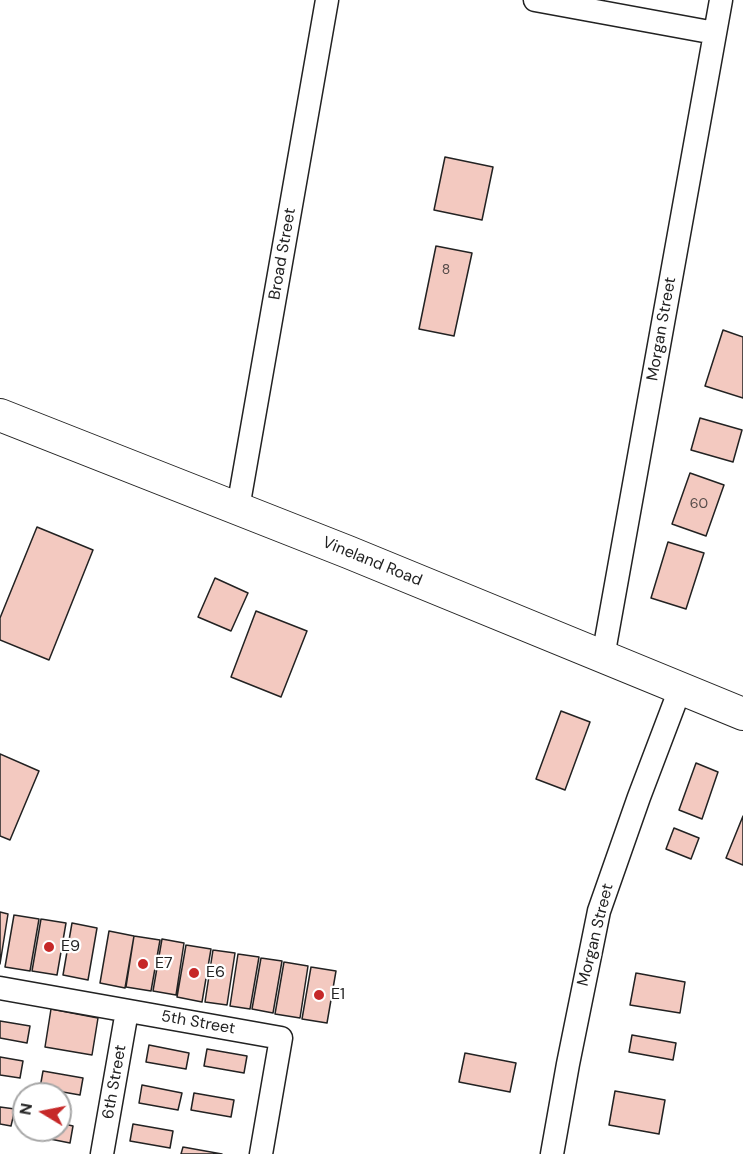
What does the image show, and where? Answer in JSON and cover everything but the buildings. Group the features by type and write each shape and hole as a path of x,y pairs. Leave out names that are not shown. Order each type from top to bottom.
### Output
{"main road":[{"name":"Vineland Road","path":"0,415 238,508 743,714"}],"street":[{"name":"Broad Street","path":"238,508 327,0"},
{"path":"536,0 715,33"},
{"name":"Morgan Street","path":"603,657 721,0"},
{"name":"Morgan Street","path":"552,1154 599,911 680,689"},
{"name":"5th Street","path":"0,988 281,1038 261,1154"},
{"name":"6th Street","path":"102,1154 127,1011"}],"place":[{"name":"E9","path":"49,947"},
{"name":"E7","path":"143,964"},
{"name":"E6","path":"194,973"},
{"name":"E1","path":"319,995"}]}
